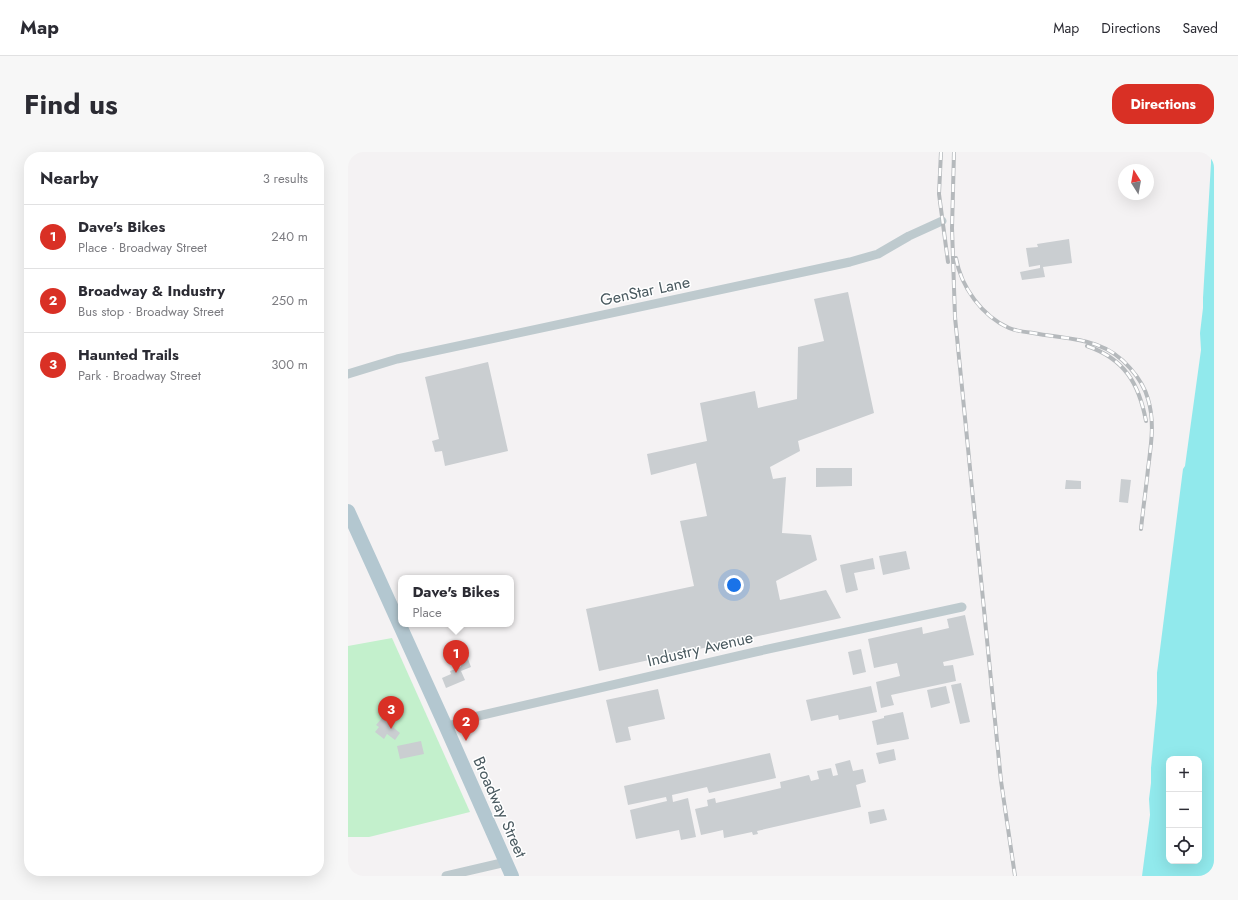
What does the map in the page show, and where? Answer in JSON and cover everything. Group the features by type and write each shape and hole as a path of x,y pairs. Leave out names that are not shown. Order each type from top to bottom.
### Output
{"main road":[{"name":"Broadway Street","path":"348,511 398,621"},
{"name":"Broadway Street","path":"401,627 512,876"}],"street":[{"name":"GenStar Lane","path":"348,374 397,359 850,262 878,254 909,236 942,221"},
{"name":"Industry Avenue","path":"446,727 474,717 755,652 962,607"},
{"path":"446,876 506,862"}],"green space":[{"path":"392,638 470,812 369,837 348,837 348,646"}],"water":[{"path":"1211,152 1214,152 1214,876 1142,876 1150,815 1149,799 1157,703 1157,673 1183,469 1185,466 1201,350 1200,333"}],"building":[{"path":"1069,239 1072,263 1043,267 1045,277 1022,280 1020,272 1040,268 1040,265 1029,267 1026,248 1038,247 1037,244"},
{"path":"848,292 874,413 798,441 800,451 770,467 773,479 786,477 782,533 811,535 817,560 776,581 780,600 826,590 841,618 599,671 586,609 694,586 680,521 707,516 696,463 651,475 647,454 707,441 700,403 755,391 758,408 797,399 798,347 824,341 814,299"},
{"path":"488,362 508,451 445,466 442,451 435,452 432,441 439,439 425,377"},
{"path":"816,468 852,468 852,486 816,487"},
{"path":"1121,479 1131,480 1128,503 1119,502"},
{"path":"1066,480 1081,481 1081,489 1065,489"},
{"path":"906,551 910,569 883,575 879,556"},
{"path":"873,558 875,569 854,573 858,590 846,593 840,565"},
{"path":"965,615 974,655 943,662 944,666 953,665 956,681 891,695 894,705 881,708 876,682 900,676 897,663 874,668 868,639 922,627 923,634 949,628 947,619"},
{"path":"861,649 866,672 853,675 848,652"},
{"path":"468,659 471,667 461,671 465,680 446,688 442,678 451,674 450,671 461,667 459,662"},
{"path":"961,683 970,722 960,724 951,685"},
{"path":"871,686 877,712 839,720 838,715 811,721 806,700"},
{"path":"946,686 950,703 931,708 927,690"},
{"path":"658,689 665,719 628,727 631,740 616,743 606,700"},
{"path":"903,712 909,739 877,745 872,721 884,718 884,716"},
{"path":"382,718 400,733 395,740 387,734 384,739 375,732 379,727 376,725"},
{"path":"421,741 424,754 400,759 397,746"},
{"path":"894,749 896,760 879,764 876,753"},
{"path":"770,753 776,778 709,793 707,787 672,795 673,802 688,798 696,837 681,840 679,830 636,839 630,810 667,801 666,797 628,805 624,786"},
{"path":"850,760 853,771 863,769 866,782 856,785 861,807 757,831 758,834 753,835 752,832 724,838 723,830 701,835 695,809 708,806 707,800 715,798 716,803 781,788 780,782 809,775 811,781 819,779 817,771 831,768 833,776 838,775 835,764"},
{"path":"884,809 887,820 870,824 868,812"}],"railway":[{"path":"941,152 939,194 948,262"},
{"path":"954,152 952,228 955,317 1001,781 1015,876"},
{"path":"956,258 968,290 982,308 999,323 1018,331 1073,339 1098,345 1109,350 1120,358 1138,379 1148,399 1152,425 1141,529"},
{"path":"1087,346 1100,351 1111,358 1128,374 1139,396 1146,421"}],"place":[{"name":"Dave's Bikes","path":"456,673"},
{"name":"Haunted Trails","path":"391,729"},
{"name":"Broadway & Industry","path":"466,741"}]}
